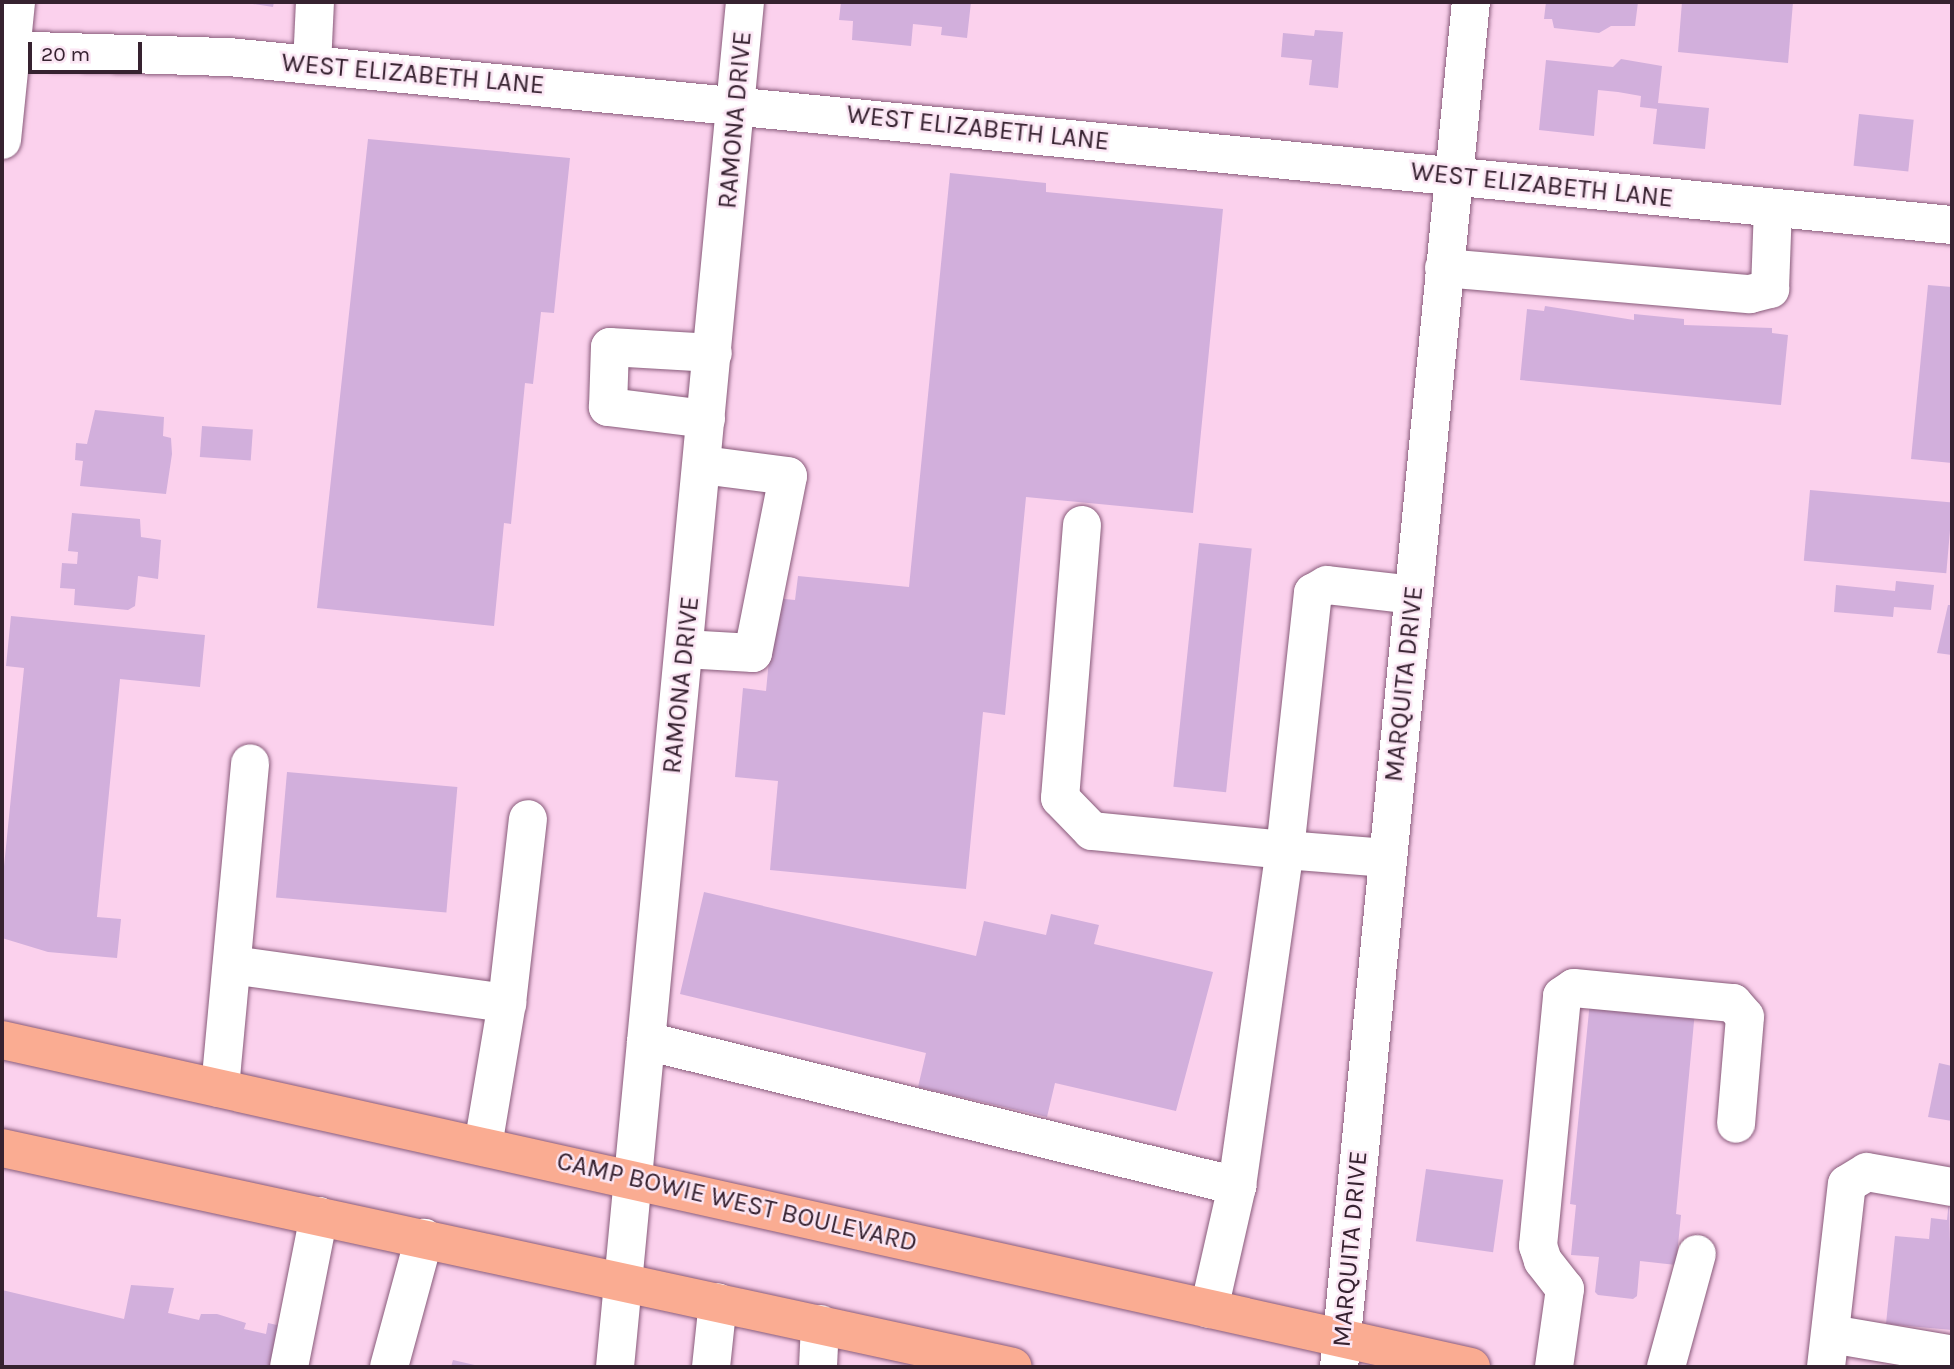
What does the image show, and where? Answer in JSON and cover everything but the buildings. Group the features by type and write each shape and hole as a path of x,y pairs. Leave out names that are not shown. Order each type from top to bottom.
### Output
{"main road":[{"name":"CAMP BOWIE WEST BOULEVARD","path":"2,1040 633,1178 1209,1309 1340,1353 1471,1367"},
{"path":"2,1148 623,1280 1013,1367"}],"street":[{"path":"2,140 6,50 16,2"},
{"path":"312,65 315,2"},
{"name":"RAMONA DRIVE","path":"615,1367 745,2"},
{"name":"MARQUITA DRIVE","path":"1340,1353 1471,2"},
{"name":"WEST ELIZABETH LANE","path":"6,50 229,57 737,104 1952,225"},
{"path":"1444,268 1750,294 1770,289 1773,208"},
{"path":"706,419 608,407 610,347 713,353"},
{"path":"684,649 753,653 788,476 702,465"},
{"path":"1082,525 1060,798 1092,831 1387,858"},
{"path":"1209,1309 1237,1186 1285,850 1312,593 1327,585 1413,595"},
{"path":"220,1088 250,763"},
{"path":"483,1146 507,1003 528,819"},
{"path":"232,965 507,1003"},
{"path":"1554,1367 1565,1289 1543,1261 1538,1245 1562,996 1574,988 1732,1003 1745,1017 1736,1124"},
{"path":"646,1041 1237,1186"},
{"path":"1948,1358 1828,1351 1847,1184 1867,1172 1952,1187"},
{"path":"289,1367 319,1216"},
{"path":"389,1367 424,1238"},
{"path":"1666,1367 1697,1254"},
{"path":"711,1367 718,1302"},
{"path":"818,1367 820,1324"}]}
